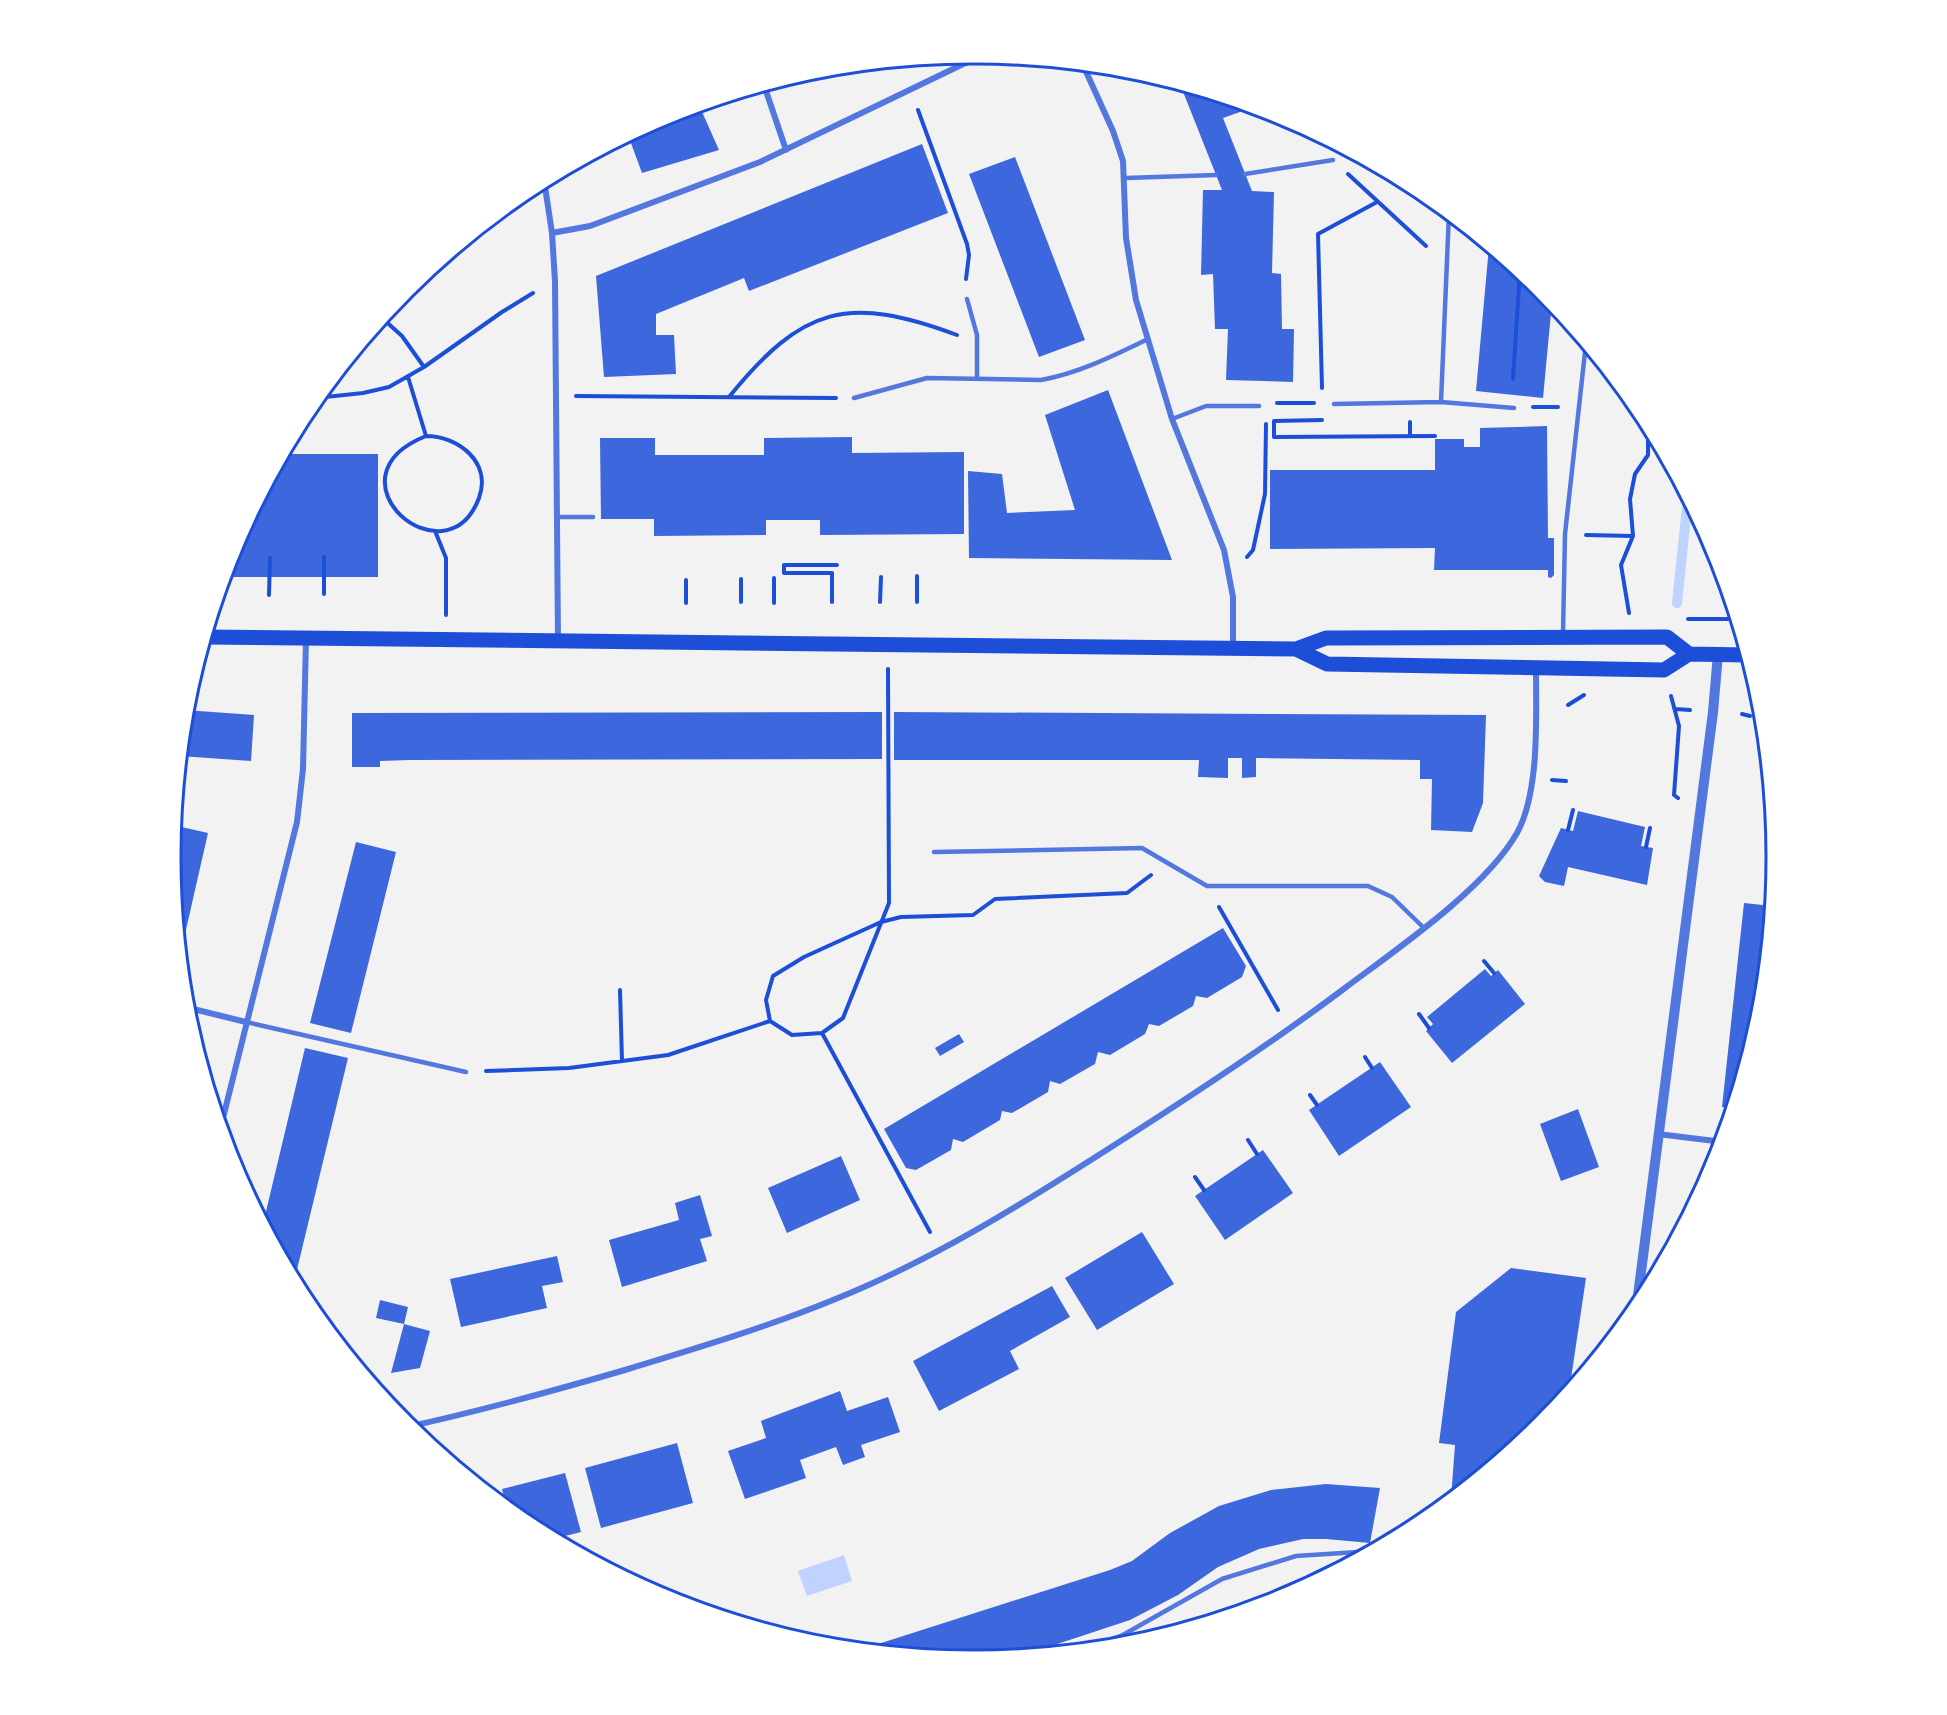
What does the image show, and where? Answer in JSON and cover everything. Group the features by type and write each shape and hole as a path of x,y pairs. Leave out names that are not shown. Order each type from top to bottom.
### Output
{"main road":[{"path":"212,638 1296,649 1326,638 1667,637 1689,654"},
{"path":"1296,649 1328,664 1664,670 1689,654 1740,655"}],"street":[{"path":"552,233 590,226 786,150 963,64"},
{"path":"1086,73 1113,131 1125,178 1129,269 1148,339 1172,419 1224,550 1231,576 1233,648"},
{"path":"766,93 786,150"},
{"path":"546,190 552,233 555,281 558,396 558,641"},
{"path":"224,1114 297,822 303,768 306,639"},
{"path":"1639,1289 1713,712 1718,654"},
{"path":"419,1424 579,1383 740,1336 841,1297 940,1251 1137,1131 1290,1028 1424,928 1501,857 1519,830 1531,779 1536,666"},
{"path":"196,1010 246,1022"},
{"path":"1658,1134 1713,1141"}],"lane":[{"path":"1245,174 1333,160"},
{"path":"1125,178 1216,175"},
{"path":"1441,402 1448,222"},
{"path":"967,299 977,335 977,378"},
{"path":"854,398 912,381 977,378 1041,380 1060,377 1092,366 1148,339"},
{"path":"1563,636 1565,534 1585,353"},
{"path":"1334,404 1441,402 1514,408"},
{"path":"1172,419 1206,406 1259,406"},
{"path":"558,517 593,517"},
{"path":"934,852 1142,848 1206,886 1368,886 1392,897 1424,928"},
{"path":"246,1022 466,1072"},
{"path":"1120,1636 1222,1579 1296,1556 1355,1552"}],"path":[{"path":"910,90 967,244 969,255 965,289 967,299"},
{"path":"1333,160 1445,263"},
{"path":"1322,403 1318,234 1377,202"},
{"path":"329,397 363,393 389,387 424,368 502,312 555,281"},
{"path":"1513,379 1519,283"},
{"path":"728,397 775,345 796,331 827,318 859,312 880,313 948,332"},
{"path":"388,323 402,336 424,368"},
{"path":"408,377 426,436"},
{"path":"558,396 854,398"},
{"path":"1267,402 1334,404 1334,416 1330,420 1274,421 1274,436 1435,436"},
{"path":"1514,408 1578,406"},
{"path":"1231,576 1253,550 1259,529 1266,494 1266,421"},
{"path":"1410,425 1410,436"},
{"path":"426,436 440,436 459,443 469,452 477,465 481,480 480,496 463,521 446,529 435,531 412,526 398,515 388,498 386,482 394,456 407,444 426,436"},
{"path":"1630,618 1621,565 1633,536 1630,499 1635,474 1648,455 1648,441"},
{"path":"435,531 446,558 446,640"},
{"path":"1565,534 1633,536"},
{"path":"324,557 324,594"},
{"path":"269,595 270,558"},
{"path":"832,602 832,573 784,573 784,565 837,565"},
{"path":"917,576 917,602"},
{"path":"880,602 881,577"},
{"path":"774,578 774,603"},
{"path":"686,579 686,603"},
{"path":"741,579 741,602"},
{"path":"1680,619 1729,620"},
{"path":"887,644 889,903 881,922 843,1018 822,1033 792,1035 770,1021 766,1000 773,976 804,957 881,922 901,917 973,915 996,899 1127,893 1148,877"},
{"path":"1673,696 1678,726 1674,795 1680,800"},
{"path":"1675,709 1696,710"},
{"path":"1742,714 1750,716"},
{"path":"1568,830 1572,810"},
{"path":"1646,847 1650,828"},
{"path":"1206,886 1290,1028"},
{"path":"1484,960 1494,974"},
{"path":"620,990 622,1061"},
{"path":"1419,1014 1429,1028"},
{"path":"466,1072 569,1068 668,1055 770,1021"},
{"path":"822,1033 940,1251"},
{"path":"1365,1057 1372,1068"},
{"path":"1310,1095 1317,1105"},
{"path":"1248,1140 1257,1154"},
{"path":"1195,1177 1203,1190"}],"water":[{"path":"844,1555 852,1581 807,1596 798,1571"}],"building":[{"path":"1184,93 1241,112 1223,118 1252,191 1274,192 1272,273 1281,274 1282,329 1294,329 1293,382 1226,380 1228,329 1215,329 1213,274 1201,275 1203,190 1222,190"},
{"path":"703,113 719,150 642,173 631,143"},
{"path":"922,144 948,213 749,291 744,278 656,314 656,335 674,335 676,374 604,377 596,276"},
{"path":"1015,157 1085,340 1039,357 969,174"},
{"path":"1488,255 1551,315 1543,398 1476,391"},
{"path":"1108,390 1172,560 969,558 968,471 1002,474 1007,513 1075,510 1045,415"},
{"path":"1547,426 1548,538 1554,538 1554,575 1551,578 1548,577 1548,570 1434,570 1435,548 1270,549 1270,470 1435,470 1435,439 1464,439 1464,447 1480,447 1480,428"},
{"path":"852,437 852,453 964,452 964,534 820,535 820,520 766,520 766,535 654,536 654,519 601,519 600,438 655,438 655,455 764,455 764,438"},
{"path":"291,454 378,454 378,577 233,577 262,507"},
{"path":"195,711 254,715 251,761 187,756"},
{"path":"882,712 882,759 409,760 380,761 380,767 352,767 352,713"},
{"path":"894,712 1486,715 1483,803 1472,832 1431,830 1432,779 1420,779 1420,760 1256,758 1256,777 1242,778 1242,758 1228,758 1228,778 1198,777 1199,760 894,760"},
{"path":"1578,811 1645,827 1641,846 1653,848 1647,885 1568,867 1564,886 1545,882 1539,876 1561,828 1573,831"},
{"path":"181,827 208,833 185,936 180,858"},
{"path":"356,842 396,852 351,1033 310,1023"},
{"path":"1744,903 1765,905 1760,961 1751,1012 1739,1063 1725,1107 1722,1107"},
{"path":"1223,928 1246,966 1242,977 1207,998 1196,996 1193,1006 1159,1026 1149,1024 1145,1034 1110,1055 1098,1052 1095,1064 1060,1084 1050,1081 1048,1092 1012,1113 1002,1111 1000,1120 963,1142 953,1139 951,1150 916,1170 906,1168 884,1129"},
{"path":"1485,969 1491,976 1498,970 1525,1004 1452,1063 1426,1031 1433,1024 1427,1017"},
{"path":"959,1034 964,1042 940,1056 935,1048"},
{"path":"305,1048 348,1058 297,1270 265,1214"},
{"path":"1380,1062 1411,1107 1339,1156 1309,1110"},
{"path":"1578,1109 1599,1167 1561,1181 1540,1124"},
{"path":"1263,1150 1293,1193 1225,1240 1195,1196"},
{"path":"841,1156 860,1200 787,1233 768,1188"},
{"path":"700,1195 712,1236 700,1239 707,1261 622,1287 609,1240 679,1220 675,1203"},
{"path":"1142,1232 1174,1284 1097,1330 1065,1278"},
{"path":"557,1256 563,1282 542,1286 547,1308 461,1327 450,1279"},
{"path":"1511,1268 1586,1278 1571,1379 1496,1454 1452,1490 1455,1445 1439,1443 1456,1312"},
{"path":"1052,1286 1070,1317 1010,1351 1019,1369 939,1411 913,1361"},
{"path":"380,1300 408,1307 404,1324 376,1318"},
{"path":"404,1324 430,1331 420,1368 391,1373"},
{"path":"840,1391 847,1411 888,1397 900,1432 861,1445 865,1457 843,1465 836,1447 800,1460 806,1478 745,1499 728,1451 766,1438 761,1421"},
{"path":"677,1443 693,1503 601,1528 585,1468"},
{"path":"565,1473 581,1532 564,1536 504,1496 502,1489"},
{"path":"1326,1484 1380,1488 1370,1543 1303,1539 1259,1549 1218,1567 1178,1595 1130,1620 1049,1647 974,1650 922,1649 876,1645 1110,1570 1132,1561 1170,1533 1219,1506 1271,1490"}],"waterway":[{"path":"1677,603 1687,511"}]}
